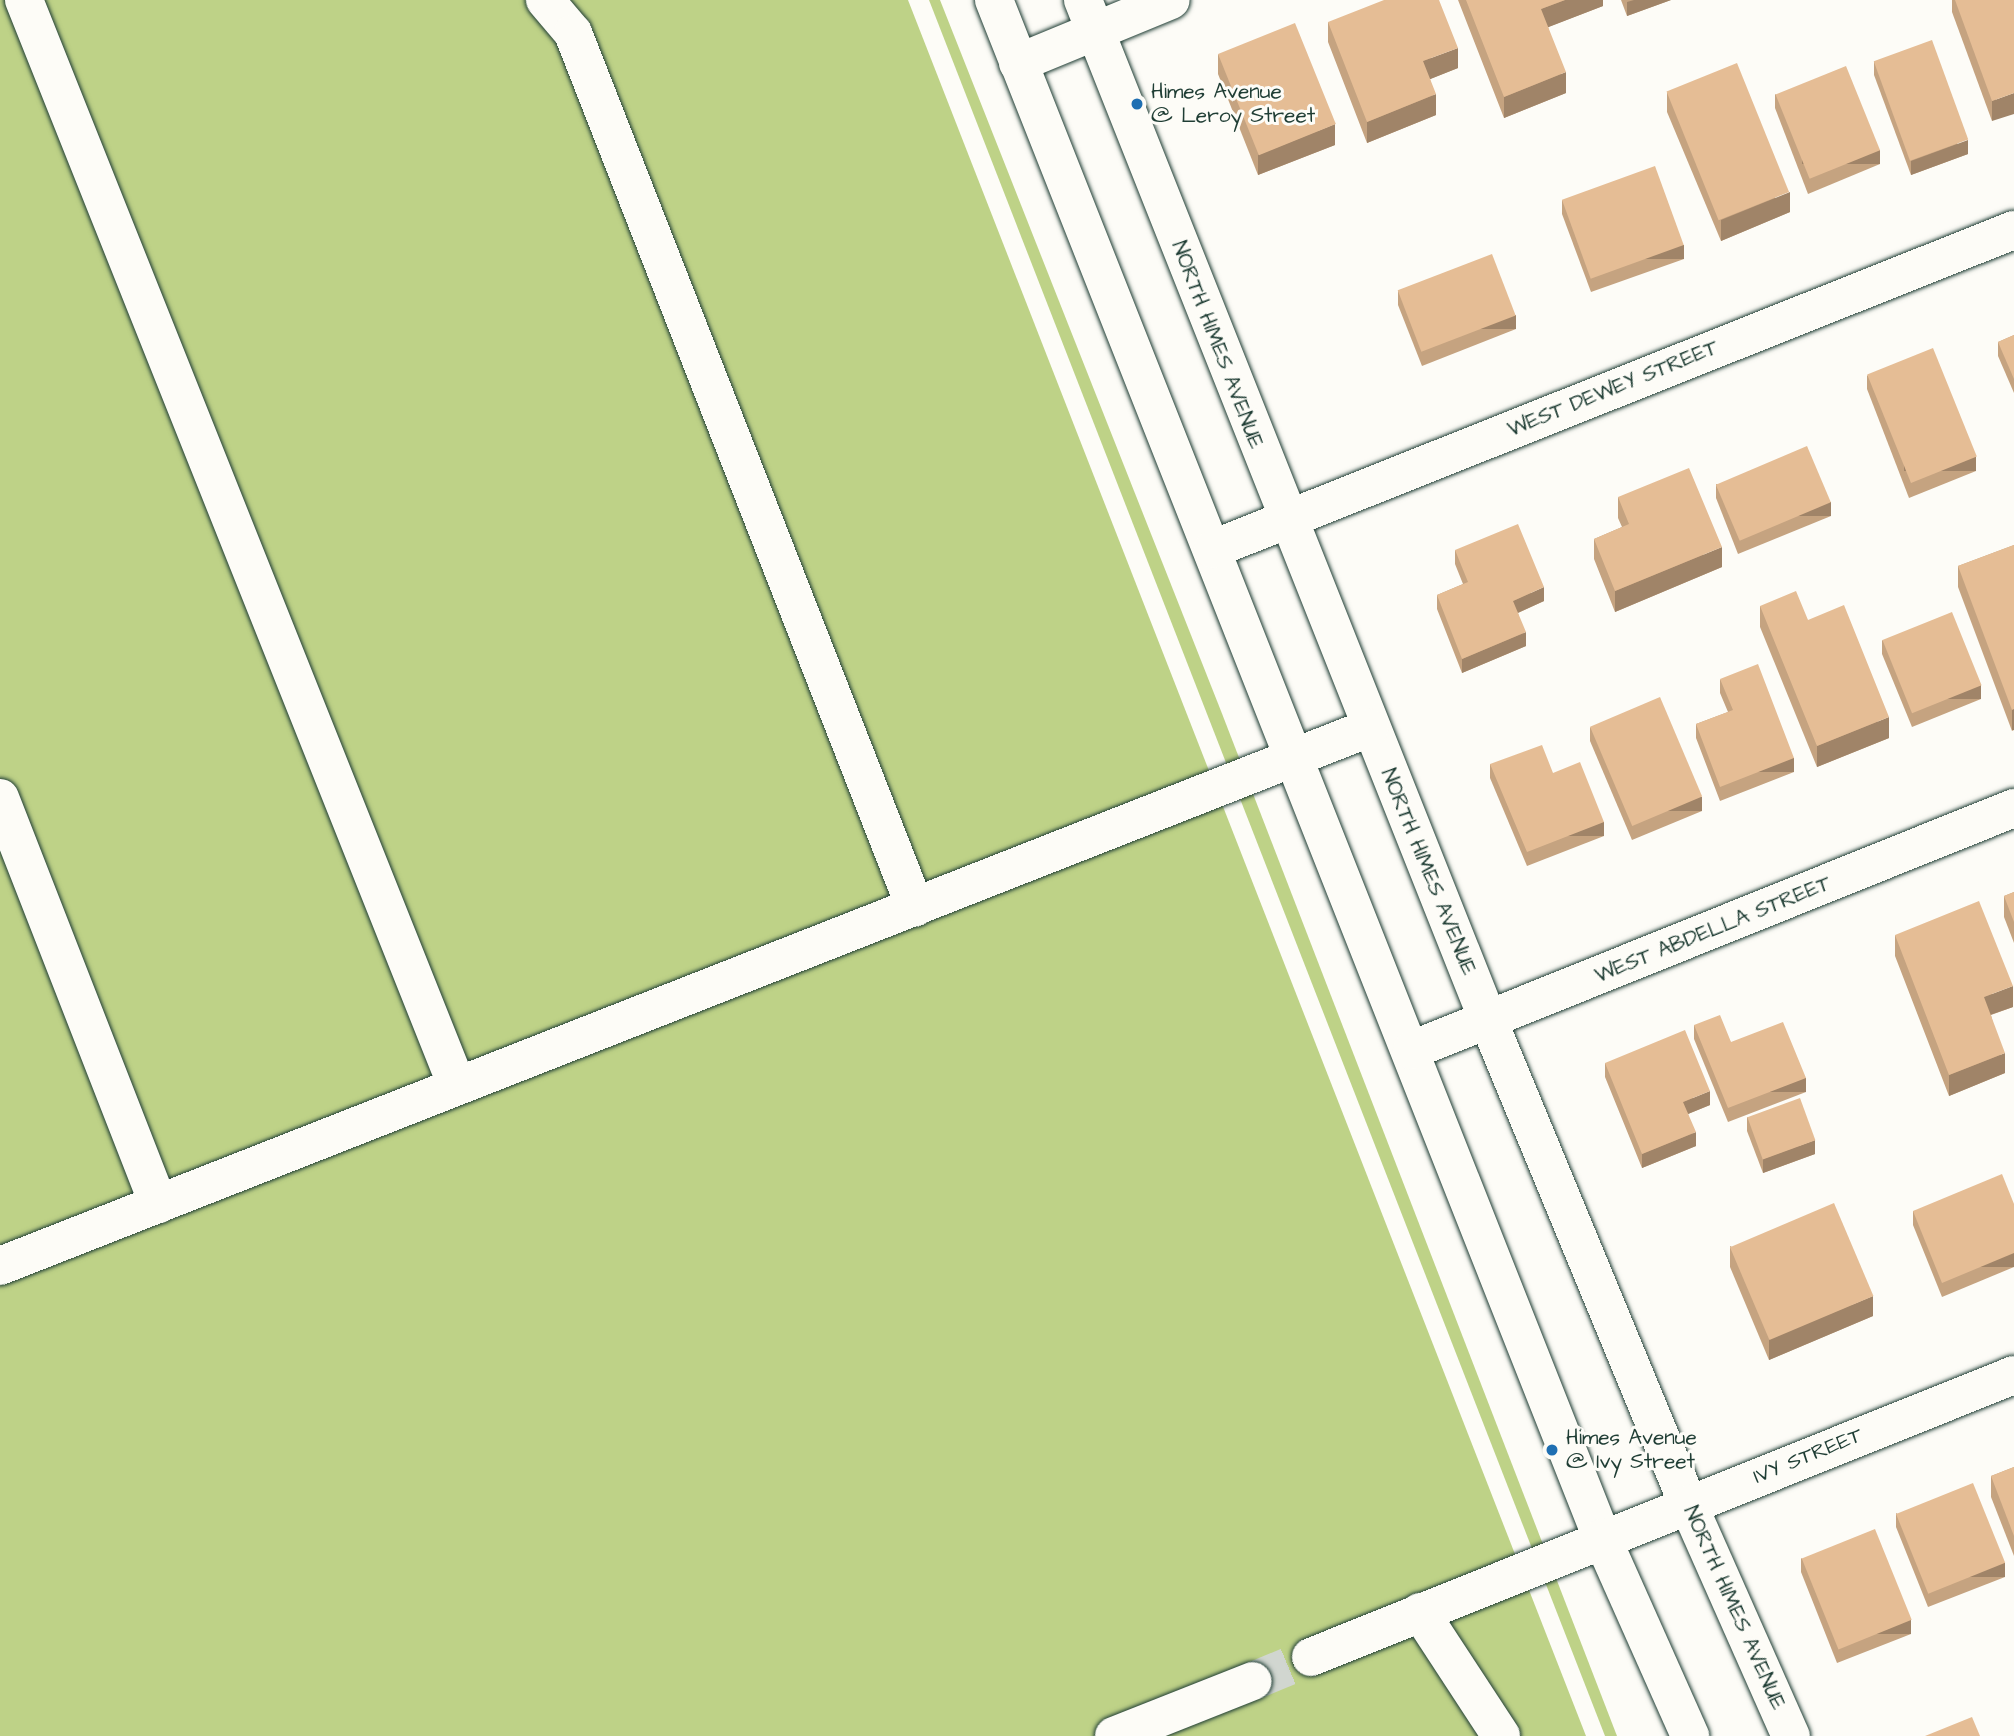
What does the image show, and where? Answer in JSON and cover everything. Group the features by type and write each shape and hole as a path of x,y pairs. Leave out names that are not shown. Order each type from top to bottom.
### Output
{"street":[{"path":"24,0 457,1086"},
{"path":"545,0 573,33 915,907"},
{"path":"993,0 1412,1050 1602,1538 1690,1736"},
{"path":"1018,63 1089,15 1171,0"},
{"name":"NORTH HIMES AVENUE","path":"1089,15 1285,520 1488,1020 1688,1503 1791,1736"},
{"name":"WEST DEWEY STREET","path":"1213,549 2014,230"},
{"path":"0,1266 1369,728"},
{"path":"0,798 158,1204"},
{"name":"WEST ABDELLA STREET","path":"1412,1050 2014,808"},
{"name":"IVY STREET","path":"1311,1657 1688,1503 2014,1375"},
{"path":"1420,1612 1501,1736"},
{"path":"1114,1736 1252,1681"}],"green space":[{"path":"0,0 908,0 1586,1736 0,1736"},
{"path":"929,0 940,0 1221,711 1617,1736 1605,1736"}],"building":[{"path":"1384,0 1439,0 1458,48 1423,61 1436,94 1367,122 1328,22"},
{"path":"1466,0 1565,0 1541,9 1566,72 1504,97"},
{"path":"1955,0 2014,0 2014,93 1992,101"},
{"path":"1295,23 1336,124 1259,155 1218,54"},
{"path":"1932,40 1968,140 1910,161 1874,61"},
{"path":"1737,63 1789,192 1719,220 1667,91"},
{"path":"1846,66 1880,150 1810,179 1776,94"},
{"path":"1655,166 1684,245 1591,279 1562,200"},
{"path":"1492,254 1516,316 1421,352 1398,290"},
{"path":"2014,335 2014,379 1998,342"},
{"path":"1933,348 1977,456 1911,483 1867,375"},
{"path":"1807,446 1831,502 1740,541 1716,485"},
{"path":"1689,468 1722,547 1615,591 1594,539 1629,524 1618,497"},
{"path":"1518,524 1544,587 1513,601 1526,632 1462,659 1437,595 1468,582 1455,550"},
{"path":"2014,545 2014,709 2012,710 1958,566"},
{"path":"1796,591 1808,620 1844,605 1889,717 1817,746 1760,606"},
{"path":"1952,612 1982,685 1912,713 1882,640"},
{"path":"1758,664 1794,758 1720,787 1696,724 1733,710 1720,679"},
{"path":"1660,697 1702,796 1632,826 1590,727"},
{"path":"1542,745 1553,773 1580,762 1604,822 1527,852 1490,764"},
{"path":"2014,892 2014,922 2004,896"},
{"path":"1979,901 2013,986 1984,997 2005,1053 1949,1075 1895,935"},
{"path":"1720,1015 1731,1042 1783,1022 1806,1078 1728,1108 1694,1025"},
{"path":"1685,1030 1710,1091 1683,1102 1696,1132 1642,1154 1605,1063"},
{"path":"1800,1098 1815,1140 1763,1159 1747,1117"},
{"path":"2002,1174 2014,1204 2014,1253 1942,1283 1913,1211"},
{"path":"1834,1203 1873,1296 1769,1340 1730,1247"},
{"path":"2014,1467 2014,1536 1991,1476"},
{"path":"1973,1483 2005,1563 1928,1594 1896,1514"},
{"path":"1875,1529 1912,1620 1838,1649 1802,1559"},
{"path":"1972,1717 1980,1736 1925,1736"}],"tunnel":[{"path":"1253,1681 1311,1657"}],"place":[{"name":"Himes Avenue @ Leroy Street","path":"1137,104"},
{"name":"Himes Avenue @ Ivy Street","path":"1552,1450"}]}
